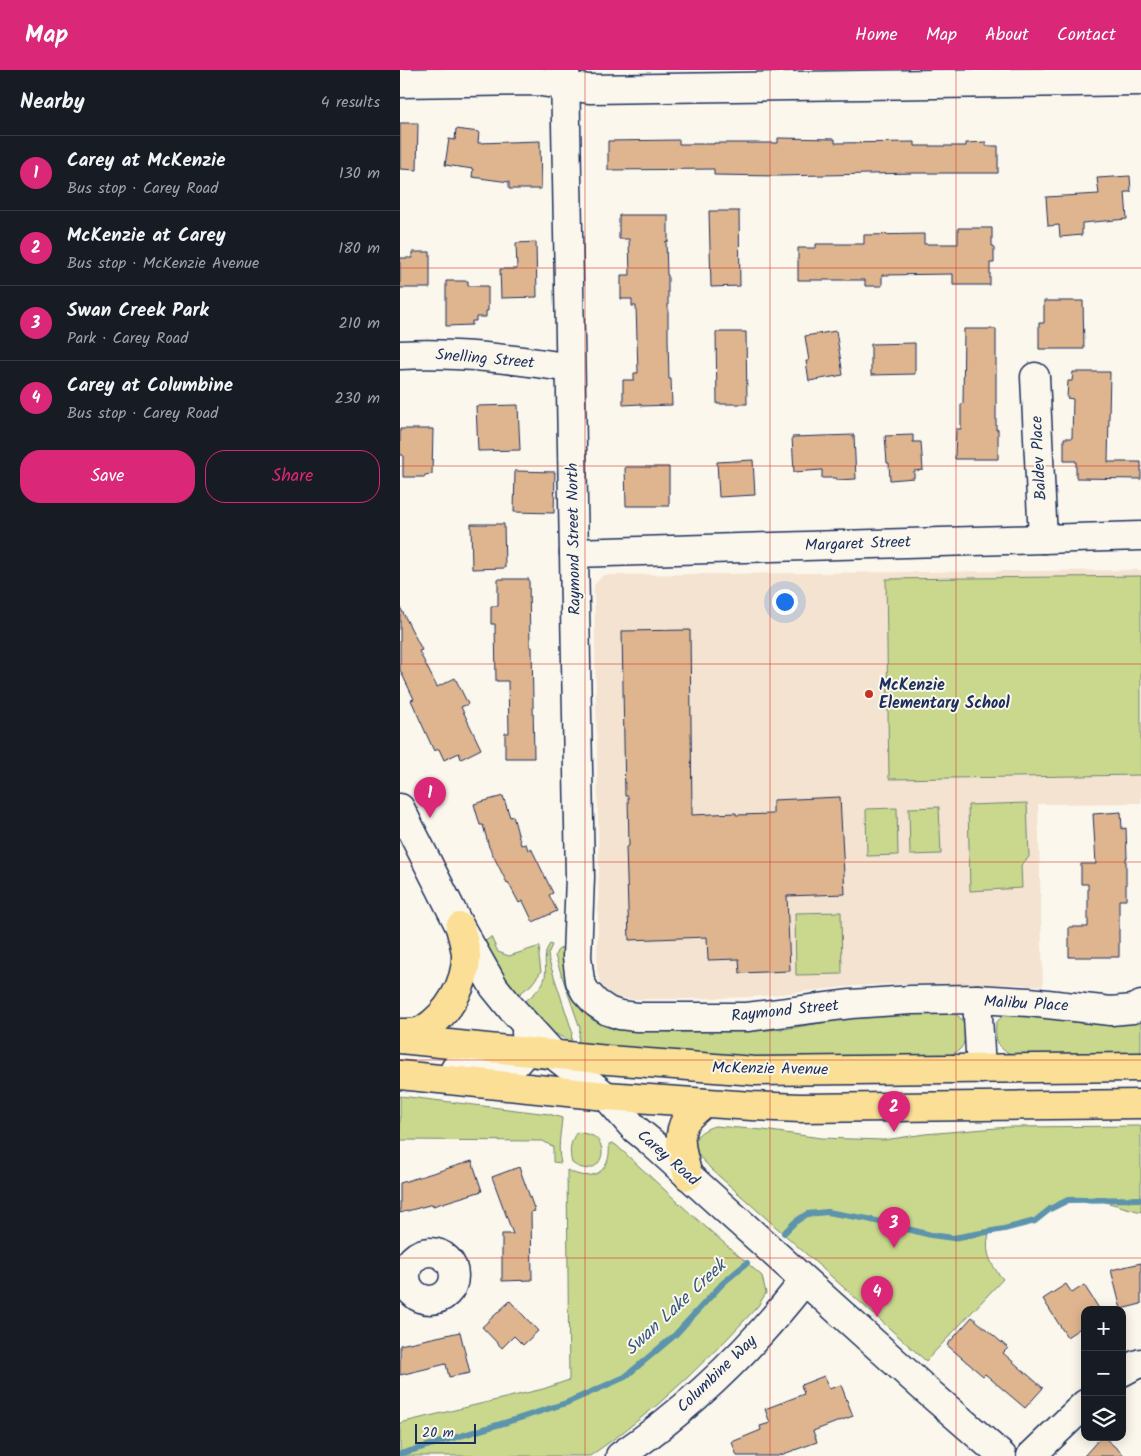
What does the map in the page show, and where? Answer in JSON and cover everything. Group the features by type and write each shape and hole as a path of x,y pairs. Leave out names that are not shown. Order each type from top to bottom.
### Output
{"main road":[{"path":"400,1033 422,1031 440,1016 453,999 463,979 466,954 460,927"},
{"name":"McKenzie Avenue","path":"400,1038 554,1055 755,1071 1141,1067"},
{"path":"400,1075 606,1096 801,1108 1141,1104"},
{"path":"688,1176 680,1143 685,1121 704,1103"}],"street":[{"path":"400,83 534,81 565,78 590,89 1141,81"},
{"name":"Raymond Street North","path":"565,78 580,877 577,957 580,981 596,1002"},
{"name":"Snelling Street","path":"400,355 439,354 474,356 570,368"},
{"name":"Baldev Place","path":"1035,377 1043,538"},
{"name":"Margaret Street","path":"574,553 1141,536"},
{"name":"Carey Road","path":"400,808 460,927 494,987 554,1055 606,1096 634,1128 925,1390 1002,1456"},
{"name":"Raymond Street","path":"596,1002 608,1011 637,1017 747,1017 851,1004 911,1000 978,999"},
{"name":"Malibu Place","path":"981,1069 978,999 1029,1002 1111,1011 1133,1009 1141,1005"},
{"path":"430,1078 445,1070 463,1068 503,1070 513,1066 524,1052 526,1046 523,1021"},
{"name":"Columbine Way","path":"620,1456 662,1426 706,1388 772,1320 804,1281"},
{"path":"1126,1370 1141,1363"},
{"path":"1031,1456 1081,1408"}],"shaded area":[{"name":"McKenzie Elementary School","path":"1141,570 1141,803 1038,804 1043,986 1012,984 897,984 854,986 753,997 629,999 615,997 600,984 597,970 599,866 594,585 603,575"}],"green space":[{"path":"1141,576 1141,775 889,779 886,579"},
{"path":"1027,803 1029,857 1021,865 1022,888 970,891 968,805"},
{"path":"939,807 941,854 910,855 909,808"},
{"path":"897,808 898,855 867,856 866,809"},
{"path":"841,912 842,974 796,975 795,913"},
{"path":"491,937 498,952 509,956 540,946 541,972 531,985 518,996 506,981 484,942"},
{"path":"550,944 552,945 548,954 549,961 572,1031 571,1042 554,1033 524,1002 537,991 544,981 545,956"},
{"path":"561,948 564,948 568,984 574,999 581,1010 593,1020 606,1026 621,1029 673,1032 753,1031 784,1029 871,1015 952,1012 964,1023 965,1038 959,1050 942,1057 760,1057 623,1049 578,1043 580,1028 555,956"},
{"path":"1006,1012 1044,1014 1061,1020 1082,1023 1108,1022 1141,1013 1141,1054 1014,1055 1003,1050 996,1037 996,1023"},
{"path":"400,1096 549,1114 562,1118 559,1146 561,1163 553,1162 553,1147 543,1141 400,1140"},
{"path":"715,1126 821,1138 884,1140 925,1134 1009,1127 1141,1126 1141,1212 1098,1200 1068,1200 1050,1209 1035,1221 990,1232 987,1245 989,1257 1003,1279 926,1361 702,1160 695,1149 695,1139 701,1132"},
{"path":"577,1132 593,1136 599,1141 602,1154 596,1166 581,1168 572,1163 571,1147"},
{"path":"612,1143 762,1276 766,1293 758,1306 726,1340 656,1406 590,1456 400,1456 400,1423 543,1389 569,1380 567,1170 584,1176 598,1173 607,1162 609,1144"}],"building":[{"path":"400,123 418,123 417,170 400,169"},
{"path":"456,129 479,132 478,143 540,141 541,189 509,189 509,182 472,177 473,169 445,165 449,139 455,140"},
{"path":"778,138 835,139 835,143 915,142 915,146 966,146 966,143 986,142 986,146 998,146 998,173 778,176 714,175 714,169 608,170 608,141 679,140 679,144 778,143"},
{"path":"1130,176 1131,192 1125,192 1127,219 1082,223 1082,235 1060,237 1059,225 1048,226 1046,197 1099,194 1097,178"},
{"path":"709,211 739,211 740,286 711,287"},
{"path":"619,215 668,215 668,242 666,241 668,339 672,405 623,405 623,380 634,380 634,373 638,373 636,306 632,306 632,299 621,299 621,275 630,275 629,239 619,239"},
{"path":"958,228 992,228 994,263 990,263 990,285 953,285 953,274 882,275 882,286 865,286 865,280 798,280 798,248 816,248 816,244 864,244 864,235 924,234 924,244 958,244"},
{"path":"536,242 537,297 501,298 500,269 517,269 516,243"},
{"path":"412,252 430,252 430,288 400,288 400,258 412,258"},
{"path":"446,281 468,281 468,286 488,286 488,311 486,311 486,317 476,317 476,321 472,321 472,325 446,326"},
{"path":"1044,301 1083,301 1084,349 1039,349 1039,323 1044,323"},
{"path":"964,329 996,329 996,430 998,429 998,459 955,459 956,429 961,429 961,404 963,404"},
{"path":"836,331 843,375 809,381 806,361 809,361 805,336"},
{"path":"716,332 746,332 747,404 717,404"},
{"path":"915,343 915,374 871,375 871,344"},
{"path":"1073,372 1110,372 1108,462 1141,462 1141,479 1076,478 1076,461 1064,461 1064,438 1072,438 1073,399 1067,398 1068,381 1072,381"},
{"path":"518,405 520,450 478,451 476,406"},
{"path":"400,429 433,429 432,474 425,475 425,477 403,477 403,455 400,455"},
{"path":"854,435 856,479 836,480 836,478 822,478 822,470 794,472 792,437"},
{"path":"913,435 913,442 921,442 923,470 914,471 914,478 890,480 885,436"},
{"path":"753,460 755,495 719,497 717,462"},
{"path":"625,467 669,467 669,506 626,506"},
{"path":"515,471 555,472 554,513 514,512"},
{"path":"471,524 504,524 505,568 472,569"},
{"path":"498,579 529,579 534,758 505,758 505,733 509,733 508,681 496,681 495,624 491,624 491,606 498,606"},
{"path":"400,607 422,650 419,651 437,687 455,678 468,704 461,707 481,749 461,759 459,753 444,760 439,749 434,751 411,700 414,699 400,670"},
{"path":"690,630 692,815 773,814 773,800 840,797 845,894 787,896 790,971 740,973 739,959 708,960 707,937 629,940 626,847 629,846 628,796 625,796 622,631"},
{"path":"503,796 510,817 513,816 521,845 526,844 528,850 531,848 553,893 549,895 557,911 533,922 523,901 519,903 507,883 489,847 483,825 480,825 474,804"},
{"path":"1121,812 1122,829 1126,828 1127,858 1126,900 1119,900 1119,957 1069,957 1069,927 1088,927 1088,884 1081,884 1081,864 1096,864 1093,814"},
{"path":"472,1161 482,1191 433,1206 433,1204 400,1213 400,1183"},
{"path":"519,1167 535,1211 531,1212 532,1280 502,1281 502,1234 513,1234 492,1177"},
{"path":"1141,1263 1141,1304 1126,1308 1126,1306 1120,1306 1111,1270"},
{"path":"1066,1284 1072,1293 1084,1285 1097,1306 1081,1306 1081,1328 1067,1337 1043,1299"},
{"path":"510,1301 538,1331 523,1345 514,1336 502,1348 482,1327"},
{"path":"972,1317 1008,1348 1003,1353 1043,1388 1025,1408 947,1345"},
{"path":"460,1332 470,1373 449,1377 446,1364 400,1375 400,1345"},
{"path":"824,1376 829,1389 841,1385 853,1416 813,1431 817,1442 778,1456 737,1456 732,1442 761,1430 760,1426 770,1423 765,1409 804,1394 801,1385"},
{"path":"1097,1441 1108,1441 1125,1456 1084,1456"}],"waterway":[{"name":"Swan Lake Creek","path":"784,1233 807,1214 827,1212 868,1219 931,1235 953,1238 1004,1229 1035,1221 1050,1209 1068,1200 1141,1199"},
{"name":"Swan Lake Creek","path":"400,1454 566,1403 625,1377 675,1335 723,1283 747,1263"}],"place":[{"name":"McKenzie Elementary School","path":"869,694"},
{"name":"Carey at McKenzie","path":"430,818"},
{"name":"McKenzie at Carey","path":"894,1132"},
{"name":"Swan Creek Park","path":"894,1248"},
{"name":"Carey at Columbine","path":"877,1317"}]}
